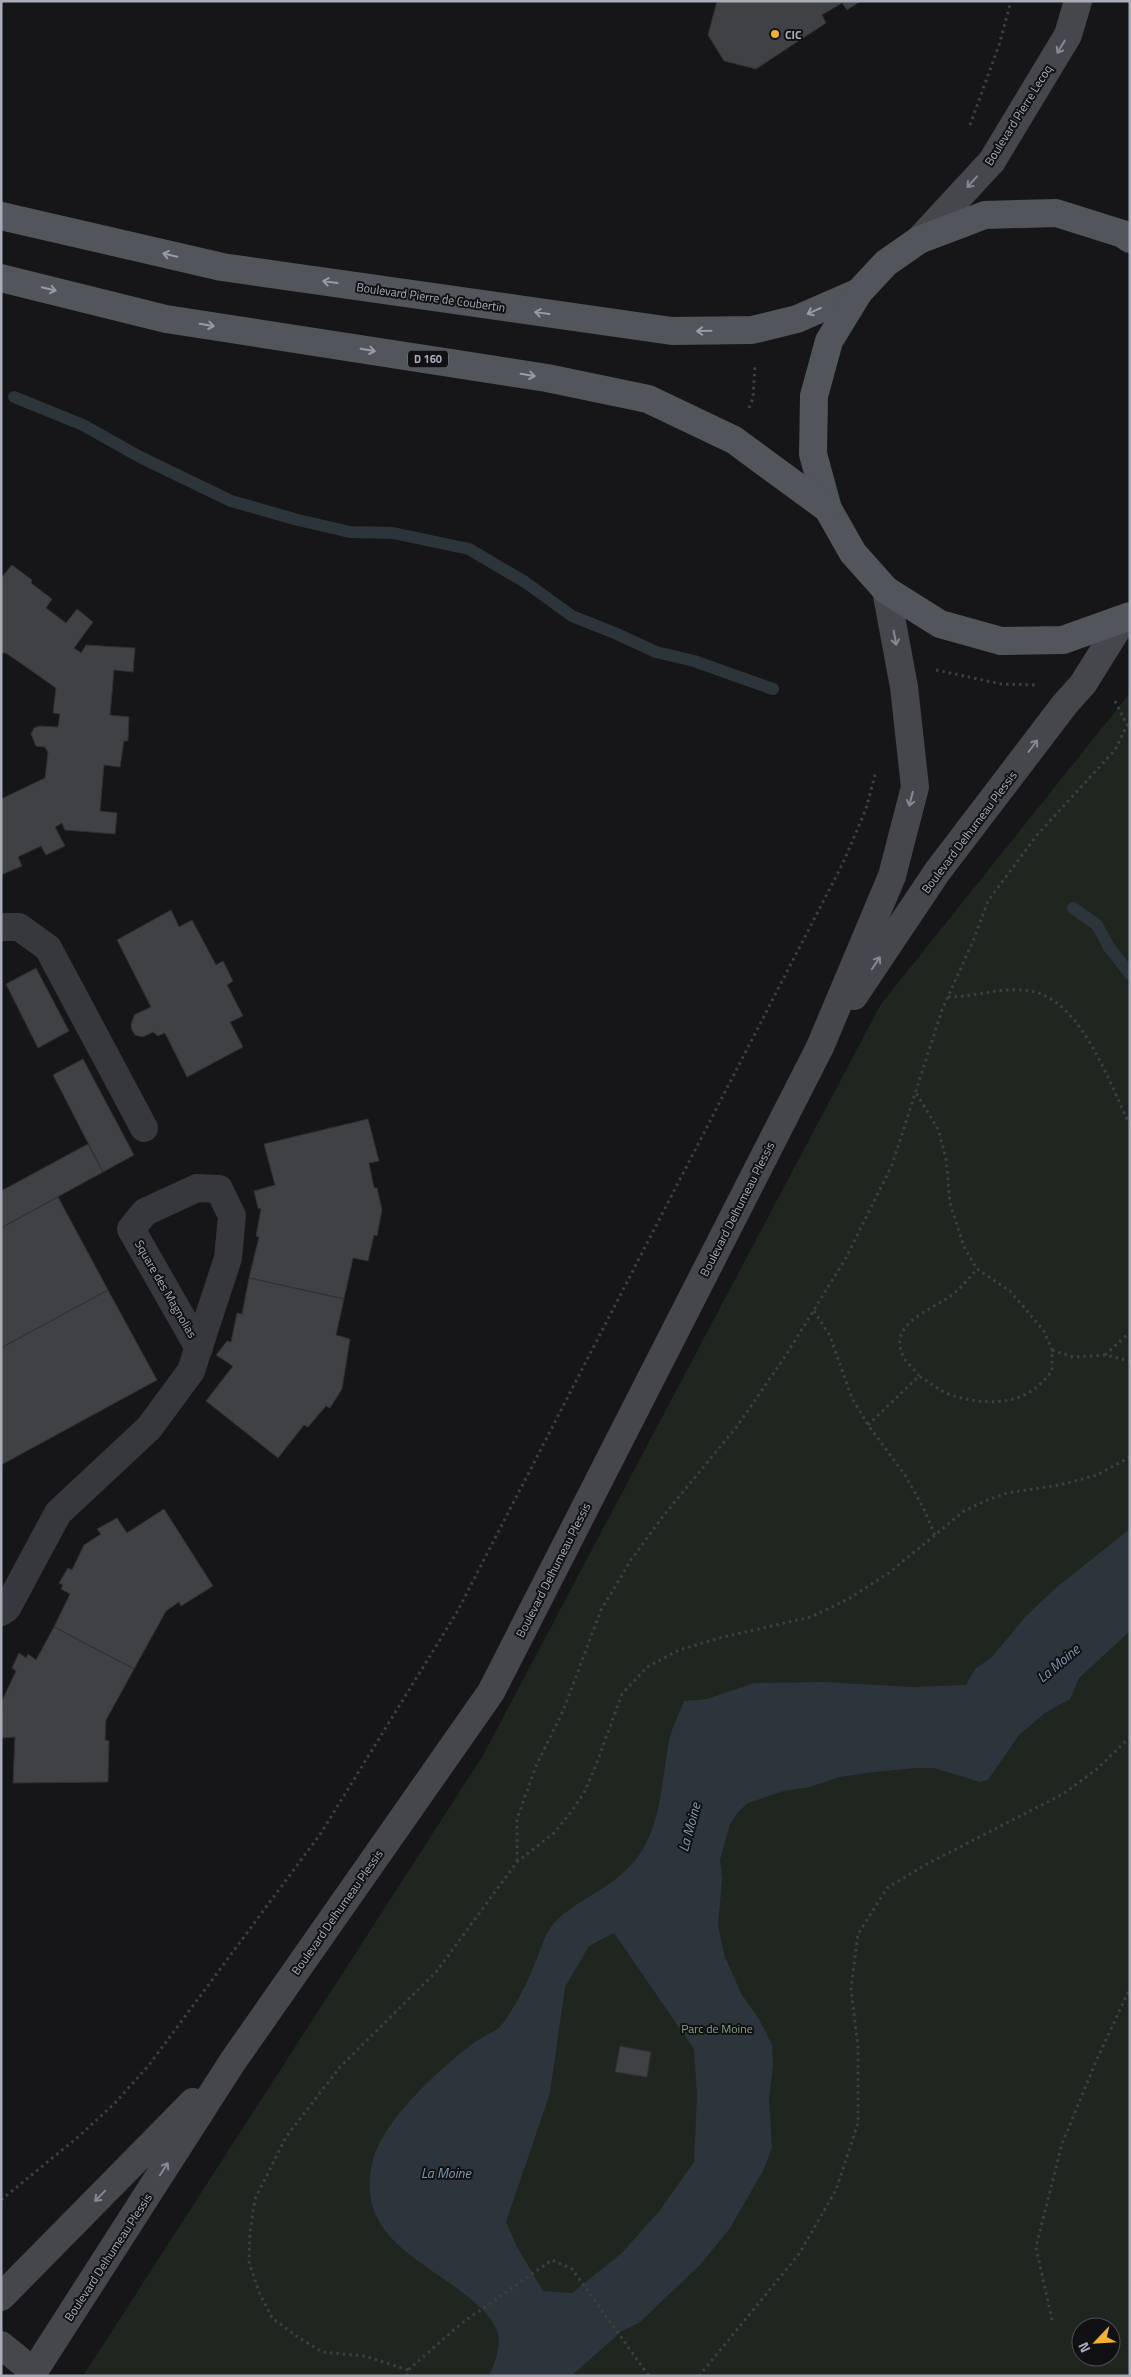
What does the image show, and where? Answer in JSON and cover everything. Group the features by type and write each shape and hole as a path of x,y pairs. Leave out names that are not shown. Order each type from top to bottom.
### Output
{"main road":[{"name":"Boulevard Pierre Lecoq","path":"919,240 992,160 1068,35 1078,1"},
{"path":"1126,618 1064,640 1000,641 940,624 886,590 853,553 828,509 813,454 814,396 829,341 859,292 886,263 919,240 985,215 1056,213 1123,234 1130,239"},
{"name":"Boulevard Pierre de Coubertin","path":"1,216 222,267 672,332 752,330 797,319 859,292"},
{"name":"D 160","path":"1,278 166,319 548,378 648,399 734,440 828,509"},
{"name":"Boulevard Delhumeau Plessis","path":"32,2374 233,2061 491,1692 820,1047 892,876 914,787 904,687 886,590"},
{"name":"Boulevard Delhumeau Plessis","path":"820,1047 937,872 1065,704 1083,684 1126,618"},
{"name":"Boulevard Delhumeau Plessis","path":"2,2296 233,2061"},
{"path":"1,2345 32,2374"}],"street":[{"path":"1,927 19,927 48,948 144,1128"},
{"name":"Square des Magnolias","path":"1,1612 7,1608 58,1513 149,1428 191,1371 199,1348 228,1258 232,1216 219,1190 197,1188 145,1212 131,1229 199,1348"}],"path":[{"path":"969,128 999,45 1011,1"},
{"path":"734,440 753,398 755,358 752,330"},
{"path":"928,668 1001,684 1042,684"},
{"path":"517,1862 518,1819 536,1766 563,1711 601,1610 631,1560 664,1515 738,1425 814,1311 846,1258 892,1165 947,997 973,941 988,901 1037,835 1115,750 1127,725 1130,726"},
{"path":"1,2200 78,2137 115,2103 149,2065 321,1833 452,1620 842,863 866,809 876,769"},
{"path":"947,997 964,997 1000,990 1032,991 1057,1001 1080,1026 1130,1125"},
{"path":"915,1091 938,1129 946,1158 950,1202 964,1247 977,1269 1010,1291 1029,1311 1044,1331 1052,1350 1052,1370 1039,1386 1025,1396 1002,1401 976,1400 944,1391 919,1376 904,1357 900,1340 905,1326 912,1319 950,1297 977,1269"},
{"path":"814,1311 830,1336 852,1398 868,1425 905,1475 925,1511 935,1536"},
{"path":"1105,1355 1130,1332"},
{"path":"1052,1350 1073,1356 1105,1355 1130,1361"},
{"path":"868,1425 919,1376"},
{"path":"408,2370 365,2356 322,2352 298,2338 272,2318 259,2292 249,2262 250,2232 255,2199 286,2137 340,2067 436,1972 517,1862 554,1833 584,1793 622,1694 647,1666 679,1650 723,1637 811,1617 850,1598 890,1572 964,1511 985,1501 1007,1492 1060,1485 1097,1475 1130,1458"},
{"path":"700,2376 799,2254 836,2190 858,2123 858,2046 851,1989 858,1934 887,1888 925,1865 1064,1794 1097,1769 1130,1737"},
{"path":"1052,2320 1036,2247 1062,2144 1130,1988"},
{"path":"407,2376 408,2370 462,2323 552,2260 572,2269 649,2376"}],"green space":[{"name":"Parc de Moine","path":"1130,693 1130,2376 83,2376 482,1757 881,1004"}],"water":[{"name":"La Moine","path":"1130,1529 1130,1631 1079,1678 1070,1699 1045,1713 1019,1735 988,1780 980,1782 934,1768 874,1772 839,1777 810,1787 784,1791 748,1803 738,1812 730,1824 720,1860 722,1879 718,1926 725,1957 742,1995 759,2019 772,2045 773,2065 769,2100 772,2148 763,2171 730,2228 700,2265 639,2323 622,2331 571,2376 489,2376 499,2343 493,2322 473,2301 415,2259 383,2228 374,2209 370,2187 373,2160 379,2144 389,2128 415,2095 461,2053 503,2023 521,1994 544,1939 554,1923 569,1910 623,1873 641,1852 648,1840 657,1812 669,1741 684,1701 707,1699 754,1683 823,1682 913,1687 966,1685 975,1669 992,1657 1026,1616 1058,1586","holes":["614,1933 694,2049 697,2096 694,2162 660,2210 623,2252 572,2293 543,2291 517,2247 506,2222 550,2093 565,1987 589,1946"]}],"building":[{"path":"717,1 861,1 847,10 842,3 822,15 826,23 756,69 724,61 708,35"},
{"path":"12,565 32,580 31,583 52,599 46,608 66,623 77,609 93,622 74,648 81,653 86,645 135,648 133,672 114,670 110,715 129,717 128,741 124,741 120,767 104,765 100,811 117,813 115,834 65,830 62,823 55,827 65,846 46,855 41,846 18,857 22,866 1,875 1,799 45,778 48,753 45,747 36,746 31,734 34,728 40,726 58,727 60,714 53,713 56,688 6,653 1,653 1,578"},
{"path":"171,910 179,927 192,920 216,965 223,961 233,981 227,985 243,1016 230,1022 243,1047 187,1077 165,1033 158,1036 153,1032 143,1037 135,1035 132,1030 131,1025 134,1015 151,1007 117,940"},
{"path":"36,968 69,1031 38,1048 6,984"},
{"path":"83,1059 134,1155 103,1172 53,1075"},
{"path":"368,1119 379,1161 369,1163 374,1188 377,1188 382,1210 377,1236 374,1235 368,1261 353,1258 344,1299 249,1278 259,1237 256,1236 261,1209 258,1208 254,1191 275,1185 264,1144"},
{"path":"88,1144 103,1172 1,1228 1,1191"},
{"path":"58,1197 108,1290 1,1348 1,1228"},
{"path":"249,1278 344,1299 336,1335 350,1339 342,1389 330,1408 326,1406 308,1427 304,1425 278,1458 206,1401 233,1366 216,1355 227,1341 231,1342 237,1313 242,1314"},
{"path":"108,1290 157,1380 1,1465 1,1348"},
{"path":"164,1509 213,1586 181,1606 179,1602 166,1611 134,1669 54,1627 70,1594 61,1589 63,1585 59,1583 68,1568 72,1570 84,1545 101,1534 97,1529 117,1518 127,1533"},
{"path":"54,1627 134,1669 106,1720 105,1740 109,1741 108,1782 13,1783 15,1737 1,1738 2,1701 16,1671 12,1668 19,1653 26,1658 28,1654 36,1660"},
{"path":"620,2046 651,2052 647,2077 615,2072"}],"waterway":[{"path":"14,397 83,425 140,457 231,501 350,532 393,533 469,549 525,582 572,616 656,652 694,661 773,689"},
{"path":"1073,908 1097,925 1109,947 1130,974"}],"place":[{"name":"CIC","path":"775,34"}]}
